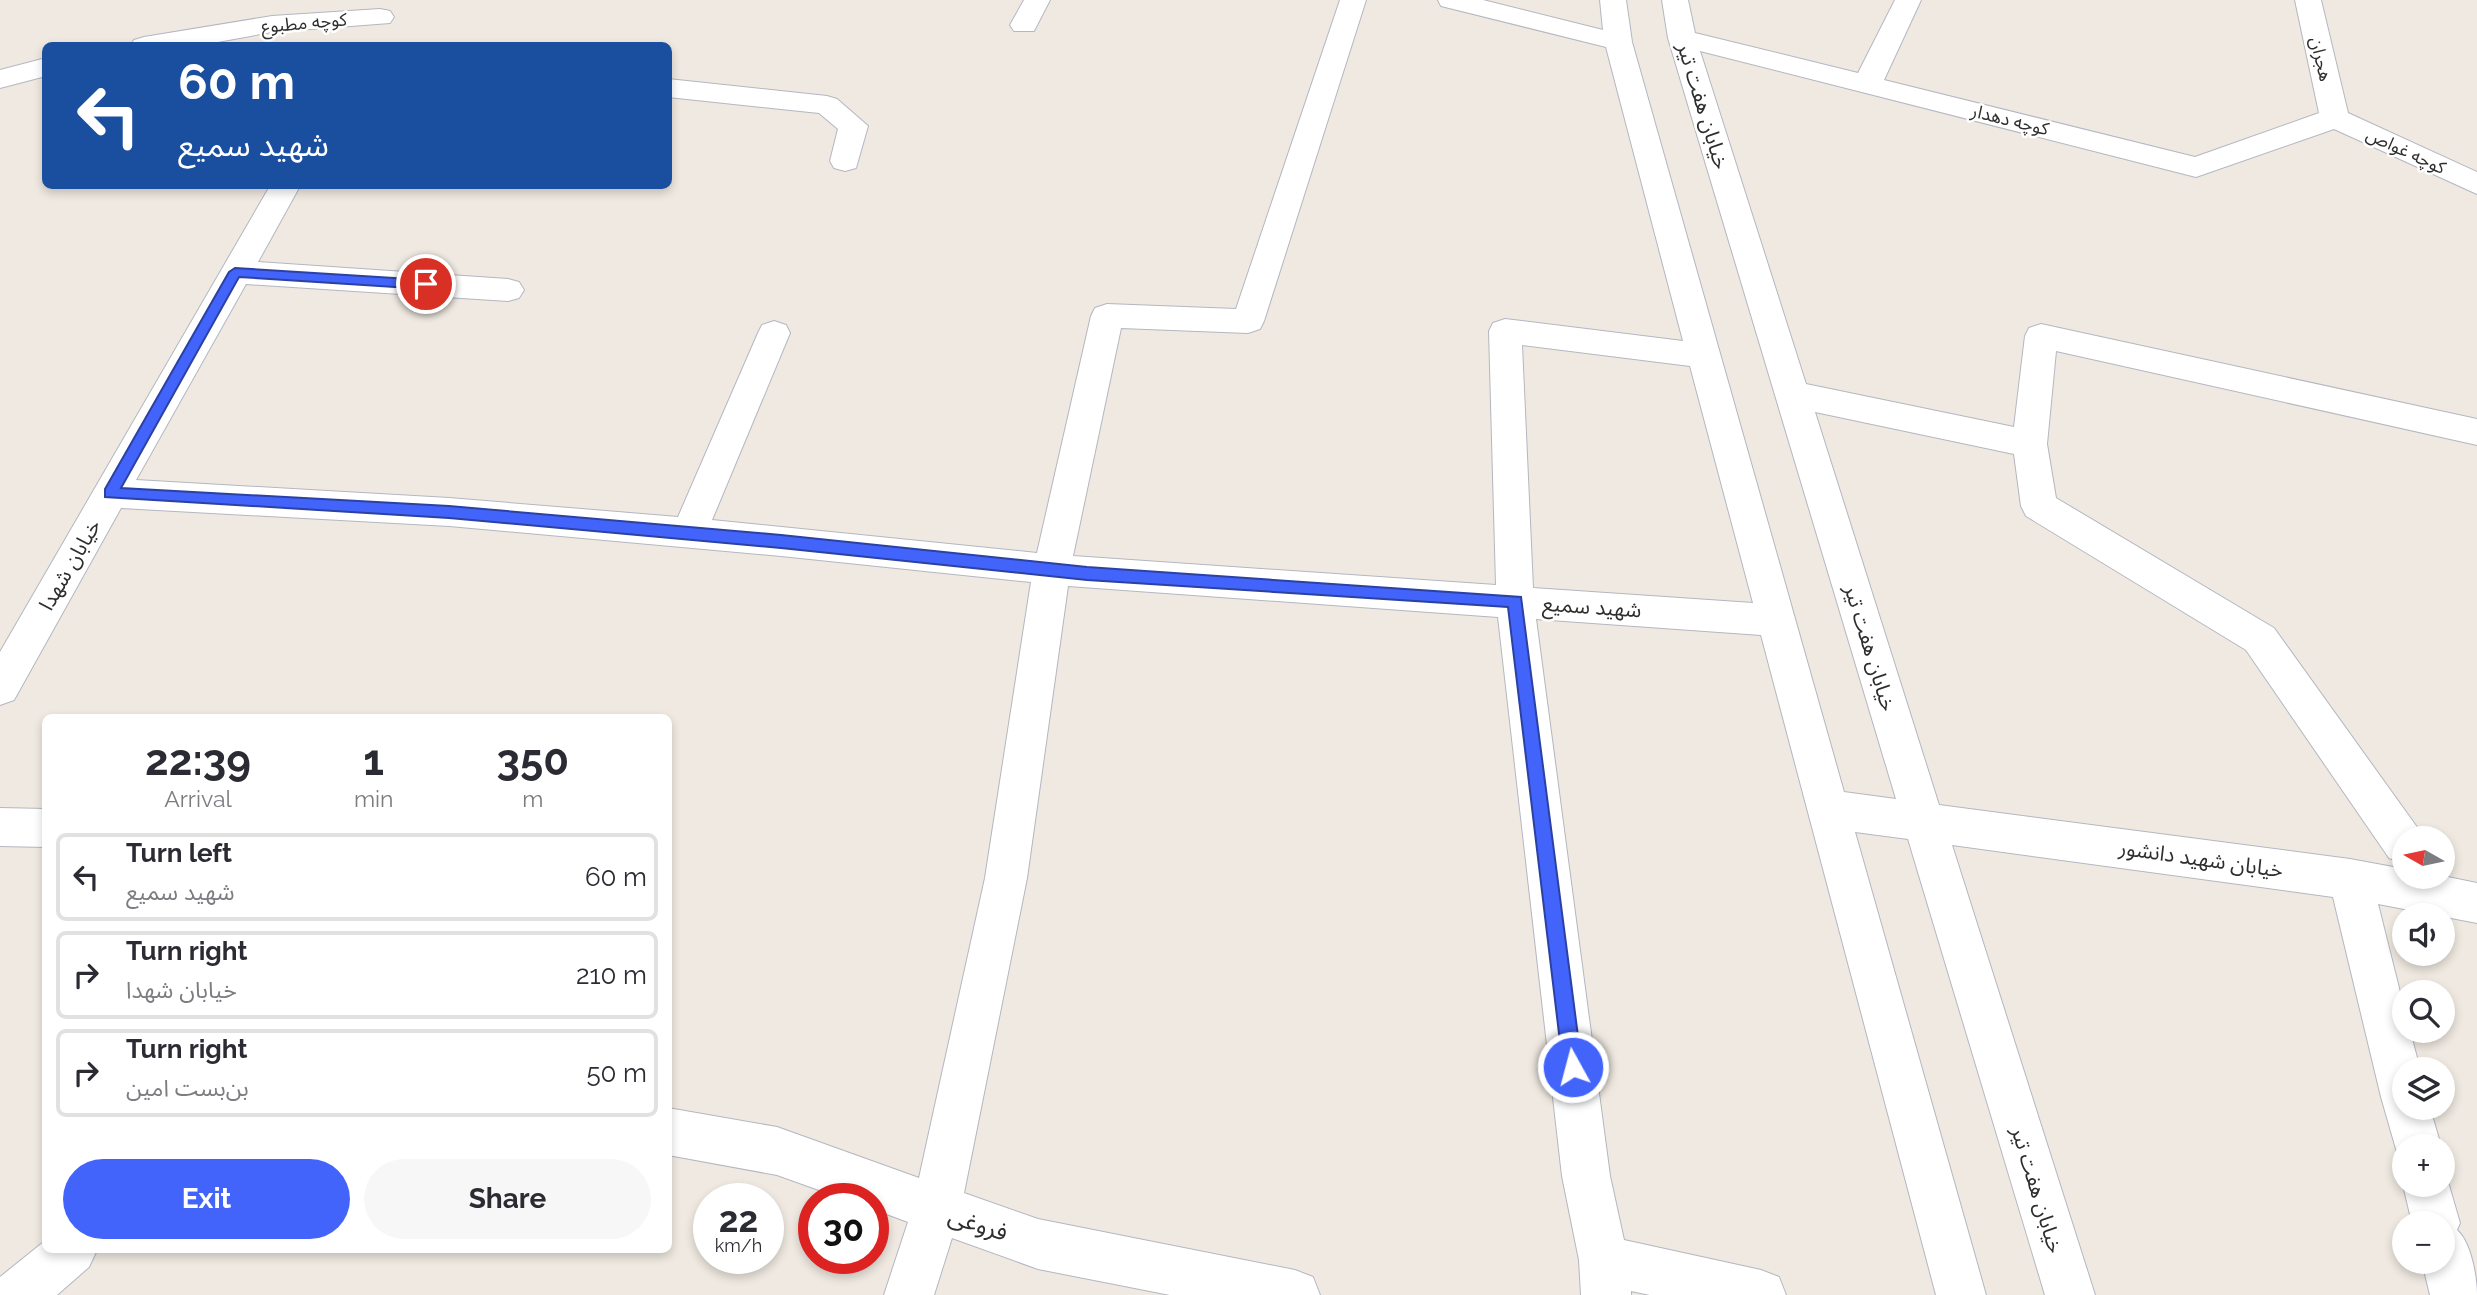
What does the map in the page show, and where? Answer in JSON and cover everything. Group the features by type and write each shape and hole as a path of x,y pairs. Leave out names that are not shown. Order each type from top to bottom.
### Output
{"street":[{"path":"230,30 248,0"},
{"path":"1024,25 1037,0"},
{"path":"909,1295 936,1210 967,1075 1006,878 1052,569 1107,316 1248,321 1353,0"},
{"path":"1451,0 1618,42"},
{"path":"1613,0 1618,42 1961,1295"},
{"name":"خیابان هفت تیر","path":"1675,0 1682,38 2070,1295"},
{"path":"1867,85 1908,0"},
{"name":"هجران","path":"2308,0 2335,118"},
{"path":"365,42 385,8"},
{"name":"کوچه مطبوع","path":"166,42 272,23 385,8"},
{"name":"کوچه دهدار","path":"1682,38 2196,167 2335,118"},
{"path":"6,75 42,68"},
{"path":"672,88 827,105 853,126 845,161"},
{"name":"کوچه غواص","path":"2335,118 2477,184"},
{"name":"خیابان شهدا","path":"0,688 283,189"},
{"path":"235,272 509,289"},
{"path":"1704,356 1505,331 1515,601 1586,1176 1605,1277 1761,1295"},
{"path":"689,533 774,333"},
{"path":"2392,827 2260,639 2039,506 2030,444 2040,336 2477,432"},
{"path":"1791,394 2030,444"},
{"name":"شهید سمیع","path":"110,493 422,510 1052,569 1776,620"},
{"name":"خیابان شهید دانشور","path":"1828,809 2448,892"},
{"path":"0,827 42,828"},
{"path":"2350,879 2394,1057"},
{"name":"فروغی","path":"672,1132 777,1151 936,1210 1038,1244 1294,1295"},
{"path":"18,1295 68,1253"},
{"path":"2450,1274 2455,1295"}],"route":[{"path":"426,284 235,272 110,493 449,512 781,541 1087,573 1515,601 1573,1067"}]}
